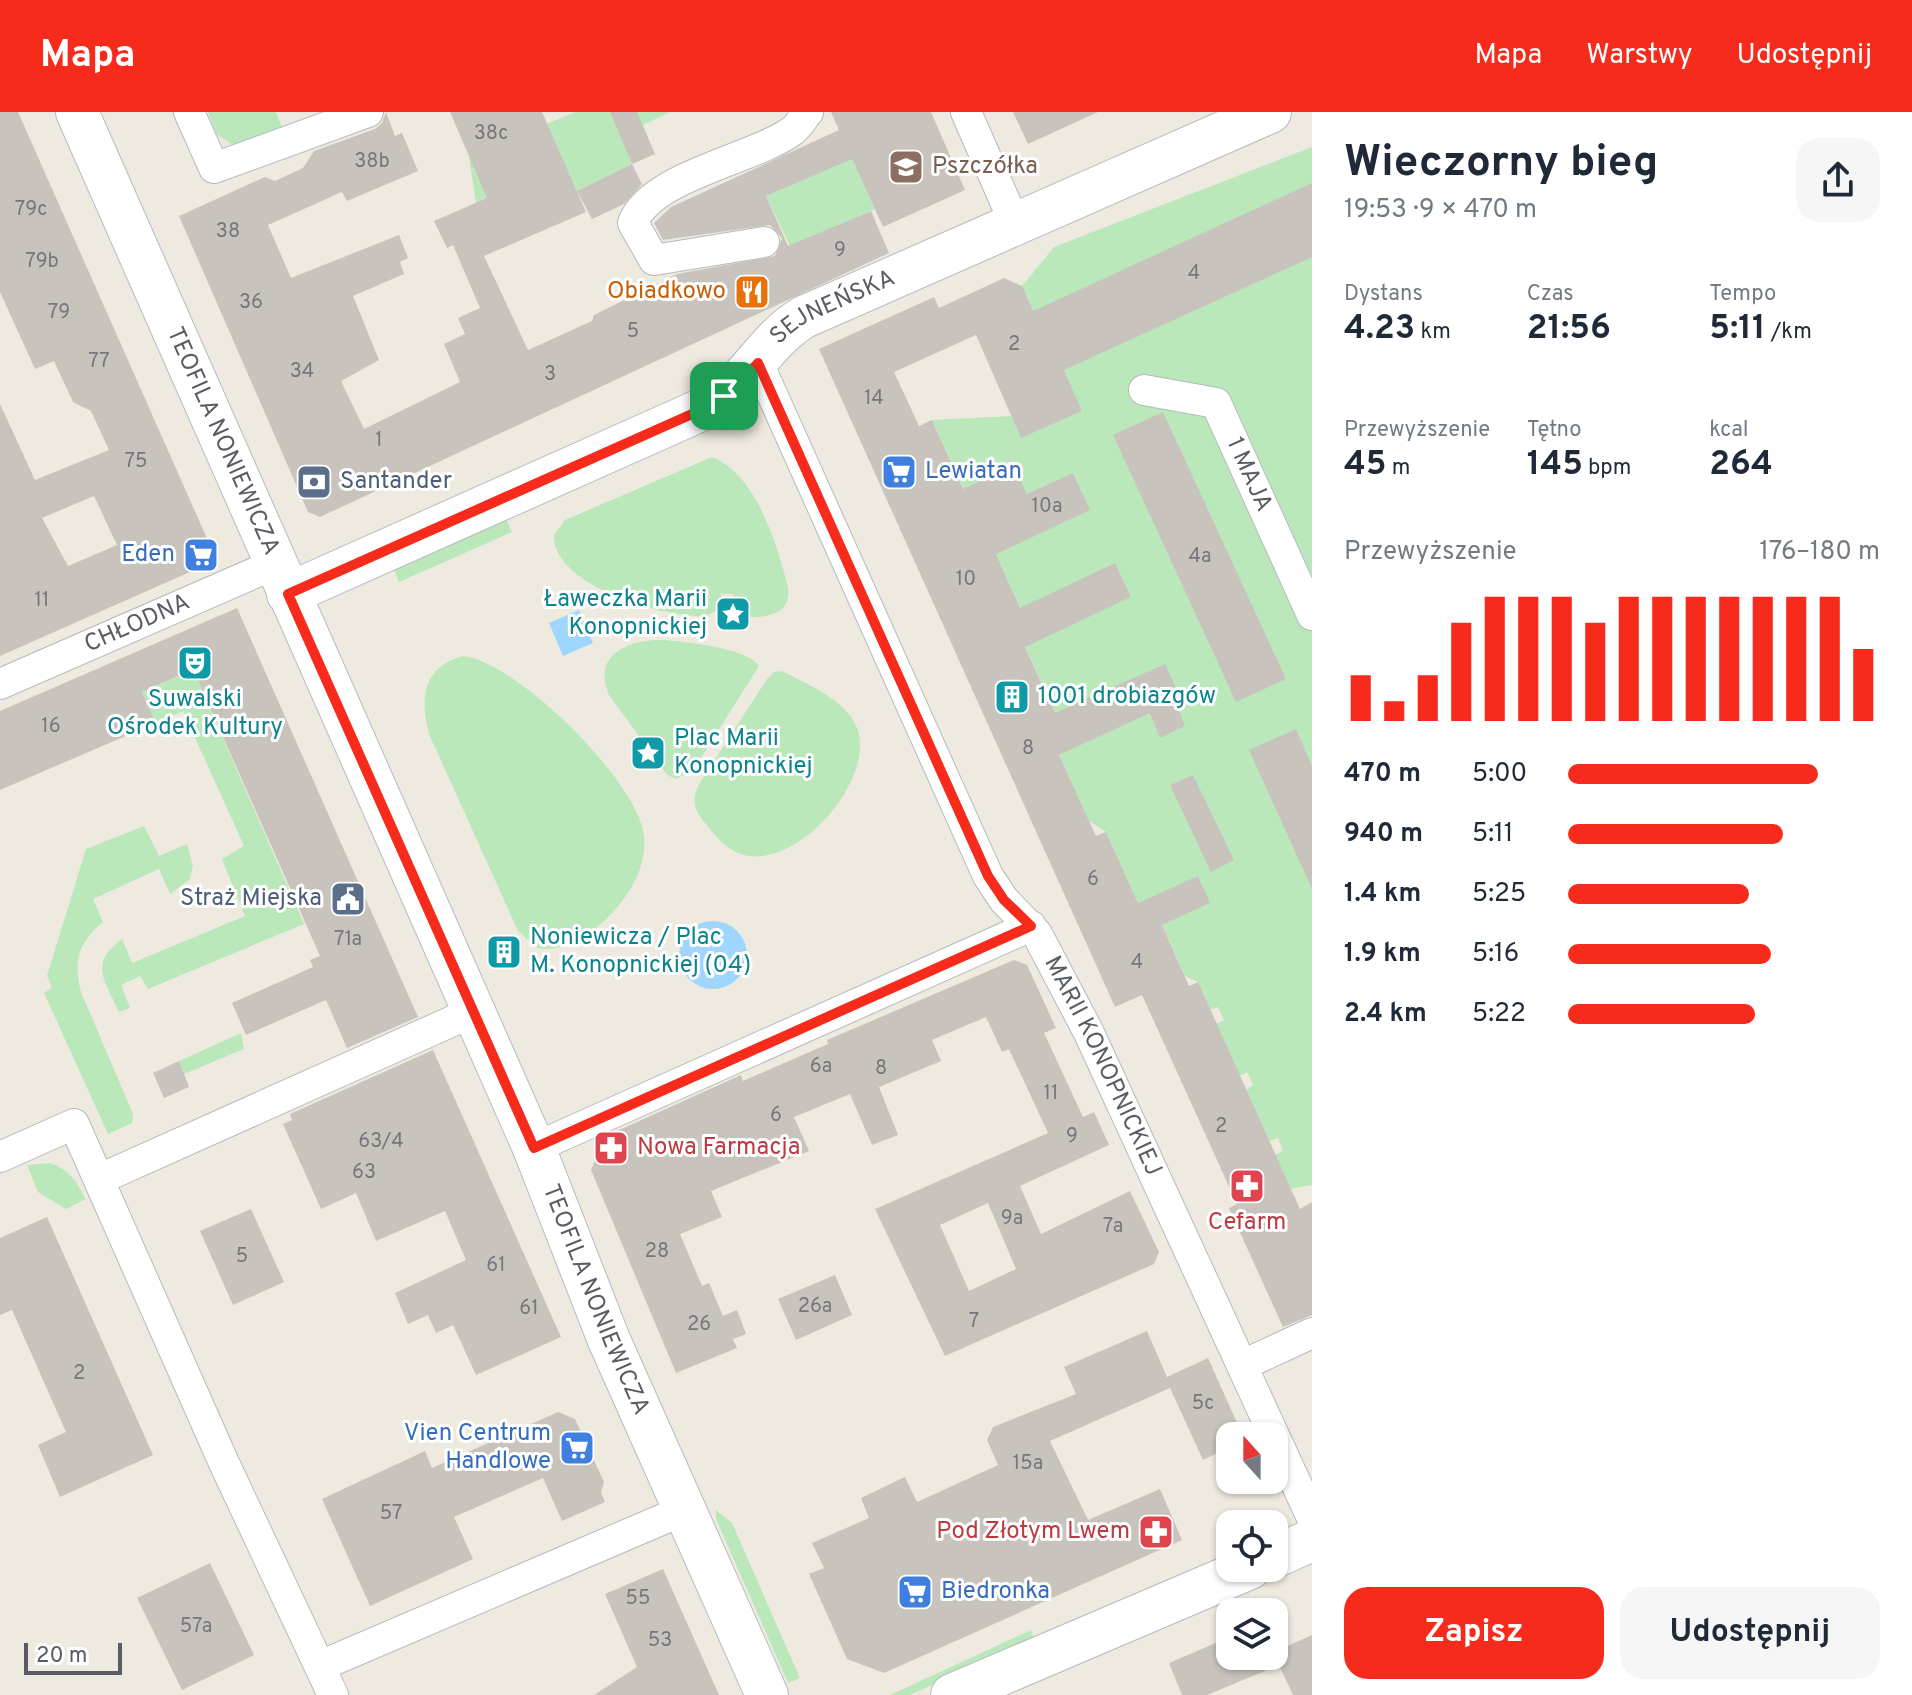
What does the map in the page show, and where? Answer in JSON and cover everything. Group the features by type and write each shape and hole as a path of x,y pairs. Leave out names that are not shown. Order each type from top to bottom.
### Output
{"street":[{"name":"TEOFILA NONIEWICZA","path":"77,112 475,1011 534,1148 609,1340 682,1511 767,1695"},
{"path":"189,112 214,168 368,112"},
{"path":"764,242 654,260 633,223 637,211 678,182 792,131 808,112"},
{"path":"966,112 1015,224"},
{"name":"SEJNEŃSKA","path":"282,579 701,410 737,386 779,334 797,321 1270,112"},
{"name":"MARII KONOPNICKIEJ","path":"758,363 988,876 1004,900 1031,926 1089,1033 1197,1274 1243,1365 1312,1518"},
{"name":"1 MAJA","path":"1144,390 1216,403 1312,615"},
{"name":"CHŁODNA","path":"0,684 282,579"},
{"path":"534,1148 1031,926"},
{"path":"100,1179 475,1011"},
{"path":"0,1157 74,1124 242,1504 333,1695"},
{"path":"1243,1365 1312,1333"},
{"path":"320,1666 682,1511"},
{"path":"1288,1551 1312,1540"},
{"path":"952,1695 1217,1582"}],"green space":[{"path":"208,112 276,112 282,127 233,145 216,134"},
{"path":"575,112 670,112 643,125 655,154 645,130 623,140 632,164 577,191 564,164 476,203 469,157"},
{"path":"1312,147 1312,1185 1291,1189 1275,1155 1283,1151 1278,1138 1269,1141 1246,1090 1253,1085 1247,1072 1239,1076 1216,1024 1224,1020 1218,1007 1210,1010 1198,982 1185,976 1150,898 1138,903 1106,832 1089,821 1059,755 1071,749 1012,617 1022,612 979,516 1014,466 983,480 969,501 932,420 1012,416 1022,286 1054,247"},
{"path":"852,158 875,209 790,246 766,196"},
{"path":"712,457 741,478 771,531 788,587 786,604 776,613 743,617 734,608 733,594 721,594 720,608 707,616 666,612 640,605 591,584 571,570 558,553 554,535 565,520"},
{"path":"505,517 512,532 399,582 393,567"},
{"path":"664,640 730,650 759,666 694,769 676,779 667,775 609,695 605,681 605,669 617,652 639,642"},
{"path":"463,656 486,663 513,679 572,728 621,786 637,813 644,836 644,849 634,884 603,922 564,946 537,948 518,931 429,734 425,709 427,686 439,668"},
{"path":"193,669 304,924 148,989 140,976 121,985 130,1008 119,1012 105,982 102,964 105,956 122,939 132,963 245,916 222,859 244,846 183,711 156,723 142,692"},
{"path":"782,671 821,691 847,712 860,741 857,766 846,791 829,815 808,835 785,850 761,856 738,853 720,841 699,815 695,806 696,792 767,679 774,672"},
{"path":"144,826 159,856 187,844 193,866 190,879 170,894 159,869 93,899 103,922 88,938 80,953 78,971 81,992 133,1114 132,1123 108,1134 44,993 52,988 47,976 86,849"},
{"path":"241,1033 244,1049 184,1074 179,1061"},
{"path":"50,1163 72,1177 86,1199 66,1209 38,1192 27,1165"},
{"path":"716,1510 732,1523 800,1678 788,1683 716,1519"},
{"path":"1031,1630 1034,1639 910,1695 890,1695"}],"water":[{"path":"579,610 593,643 563,656 549,623"},
{"path":"713,921 737,931 747,955 737,979 713,989 689,979 679,955 689,931"}],"building":[{"path":"0,112 18,112 213,552 208,564 0,656 0,404 35,480 109,450 91,411 73,402 54,361 35,369 0,292","holes":["94,496 117,545 68,566 42,518"]},
{"path":"386,112 395,136 402,133 418,171 347,201 342,192 268,225 291,278 399,235 408,258 400,262 404,274 353,296 379,360 341,381 364,429 460,382 444,344 465,334 458,318 480,308 453,245 447,248 434,221 487,198 450,112 542,112 586,212 484,256 528,350 592,321 594,315 677,274 775,256 782,238 770,225 663,240 654,223 671,207 839,130 831,112 931,112 965,190 883,227 852,159 766,196 788,246 871,211 889,253 320,517 308,512 179,216 265,177 275,181 303,168 314,151 375,129 382,123"},
{"path":"610,112 637,112 655,154 632,164"},
{"path":"1013,112 1098,112 1028,144"},
{"path":"632,164 642,184 624,204 592,219 577,191"},
{"path":"1312,183 1312,257 1064,370 1082,411 1021,438 976,335 894,372 919,426 932,420 963,489 1014,466 1027,494 1073,473 1090,510 996,554 1020,608 1115,563 1131,597 1025,647 1055,713 1165,664 1181,699 1175,702 1185,726 1160,738 1150,713 1059,755 1096,836 1106,832 1138,903 1198,876 1210,903 1162,925 1189,986 1198,982 1300,1209 1312,1202 1312,1315 1283,1327 1229,1208 1237,1204 1142,995 1115,1007 819,349 934,297 939,308 1004,278 1022,286 1033,311"},
{"path":"1163,412 1286,679 1236,702 1113,435"},
{"path":"237,608 418,1017 347,1048 326,1000 246,1035 232,1003 313,967 310,960 320,956 193,669 142,692 156,723 0,790 0,711"},
{"path":"1296,729 1312,766 1312,889 1249,750"},
{"path":"1193,775 1234,860 1211,872 1170,785"},
{"path":"1014,960 1027,965 1056,1028 1044,1033 1083,1117 1094,1112 1109,1145 1020,1186 1041,1234 1130,1191 1159,1252 1154,1264 945,1356 875,1209 1048,1133 1009,1049 1002,1052 986,1017 932,1040 941,1061 879,1087 898,1135 872,1145 850,1094 794,1117 809,1151 711,1191 722,1217 680,1234 702,1286 709,1283 723,1316 737,1310 746,1334 733,1339 737,1348 676,1373 591,1170 606,1136 741,1075 743,1081 828,1044 827,1040","holes":["988,1203 1016,1269 969,1291 940,1225"]},
{"path":"433,1050 561,1337 476,1375 453,1325 436,1333 428,1315 408,1324 395,1293 466,1260 445,1211 376,1241 356,1193 321,1209 283,1124 292,1120 290,1114"},
{"path":"179,1061 189,1087 164,1098 153,1073"},
{"path":"251,1209 284,1282 233,1305 200,1231"},
{"path":"47,1217 153,1455 60,1497 38,1445 66,1432 12,1310 0,1315 0,1238"},
{"path":"835,1275 852,1315 796,1340 778,1299"},
{"path":"1147,1331 1167,1377 1208,1358 1237,1422 1216,1422 1216,1454 1203,1460 1170,1388 1050,1441 1088,1520 1160,1489 1182,1540 884,1673 847,1659 809,1574 824,1568 812,1543 869,1518 861,1498 905,1477 917,1502 998,1465 987,1440 993,1427 1076,1394 1064,1367"},
{"path":"558,1412 575,1419 604,1482 601,1492 605,1502 562,1521 543,1478 454,1517 473,1559 370,1606 322,1499 425,1451 432,1468"},
{"path":"210,1563 254,1655 182,1690 137,1598"},
{"path":"663,1569 719,1695 594,1695 637,1667 605,1594"},
{"path":"1312,1635 1312,1695 1293,1695 1281,1670 1288,1670 1288,1646"},
{"path":"1216,1643 1216,1670 1267,1670 1207,1695 1182,1695 1169,1663"}],"place":[{"name":"Pszczółka","path":"906,167"},
{"name":"Obiadkowo","path":"752,292"},
{"name":"Lewiatan","path":"899,472"},
{"name":"Santander","path":"314,482"},
{"name":"Eden","path":"201,555"},
{"name":"Ławeczka Marii Konopnickiej","path":"733,614"},
{"name":"Suwalski Ośrodek Kultury","path":"195,663"},
{"name":"1001 drobiazgów","path":"1012,697"},
{"name":"Plac Marii Konopnickiej","path":"648,753"},
{"name":"Straż Miejska","path":"348,899"},
{"name":"Noniewicza / Plac M. Konopnickiej (04)","path":"504,952"},
{"name":"Nowa Farmacja","path":"611,1148"},
{"name":"Cefarm","path":"1247,1186"},
{"name":"Vien Centrum Handlowe","path":"577,1448"},
{"name":"Pod Złotym Lwem","path":"1156,1532"},
{"name":"Biedronka","path":"915,1592"}],"route":[{"path":"758,363 988,876 1004,900 1031,926 534,1148 288,594 687,417 724,396 758,363"}]}
